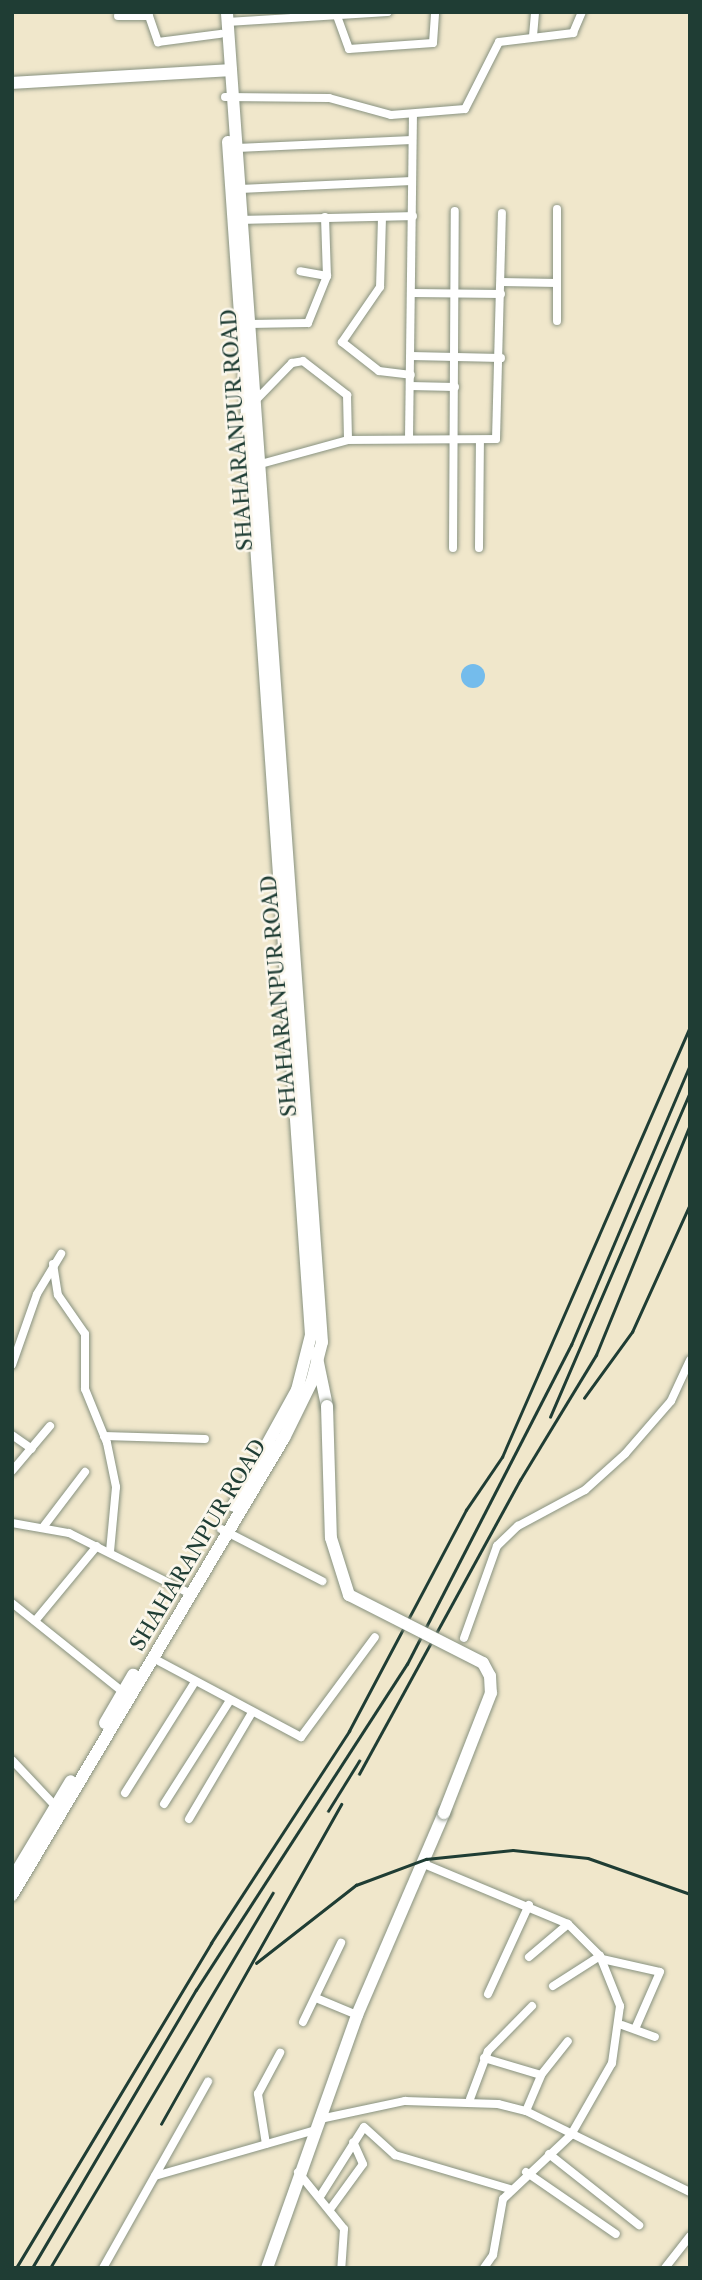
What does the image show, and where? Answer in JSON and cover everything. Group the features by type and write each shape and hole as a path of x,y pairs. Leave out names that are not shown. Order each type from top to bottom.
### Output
{"main road":[{"name":"SHAHARANPUR ROAD","path":"12,1895 123,1692 224,1530 297,1390 314,1351 223,20"},
{"path":"12,83 227,70"},
{"name":"SHAHARANPUR ROAD","path":"229,97 237,148 255,401 254,465"},
{"path":"267,2268 298,2172 357,2015 424,1864 491,1693 490,1676 483,1663 349,1595 331,1538 327,1406 314,1351"},
{"name":"SHAHARANPUR ROAD","path":"12,1879 153,1658 187,1592"}],"street":[{"path":"118,16 149,16 158,42 223,20 388,12"},
{"path":"337,16 349,50 433,43 435,12"},
{"path":"533,36 535,12"},
{"path":"229,97 329,98 412,115 465,109 499,43 533,36 573,33 582,14"},
{"path":"409,439 412,115"},
{"path":"237,148 412,140"},
{"path":"240,189 412,181"},
{"path":"556,321 557,209"},
{"path":"453,548 455,211"},
{"path":"254,465 348,440 480,440 498,437 502,213"},
{"path":"242,220 413,216"},
{"path":"249,324 307,323 327,276 325,217"},
{"path":"382,218 380,287 342,342 379,371 411,374"},
{"path":"300,271 327,276"},
{"path":"501,282 557,283"},
{"path":"412,293 501,294"},
{"path":"411,356 501,358"},
{"path":"255,401 292,363 303,361 347,395 348,440"},
{"path":"410,386 455,387"},
{"path":"479,548 480,440"},
{"path":"12,1365 53,1264 61,1254"},
{"path":"53,1264 58,1295 85,1334 85,1389 104,1436 116,1487 110,1552"},
{"path":"464,1639 497,1546 518,1526 585,1490 643,1436 671,1401 690,1360"},
{"path":"12,1471 50,1426"},
{"path":"12,1435 32,1448"},
{"path":"104,1436 205,1439"},
{"path":"44,1527 85,1472"},
{"path":"12,1523 44,1527 97,1546 187,1592"},
{"path":"224,1530 322,1581"},
{"path":"35,1622 97,1546"},
{"path":"12,1603 123,1692"},
{"path":"153,1658 251,1714 304,1736 375,1637"},
{"path":"125,1793 195,1682"},
{"path":"164,1804 229,1702"},
{"path":"189,1818 251,1714"},
{"path":"12,1760 58,1810"},
{"path":"424,1864 529,1905 568,1924 601,1958 622,2025 612,2063 572,2135 526,2172 510,2189 484,2268"},
{"path":"488,1994 529,1905"},
{"path":"529,1957 568,1924"},
{"path":"303,2022 341,1943"},
{"path":"553,1986 601,1958 660,1972 635,2029"},
{"path":"316,1998 357,2015"},
{"path":"470,2099 484,2058 532,2006"},
{"path":"622,2025 655,2037"},
{"path":"526,2111 541,2075 568,2041"},
{"path":"266,2144 258,2094 280,2053"},
{"path":"484,2058 541,2075"},
{"path":"103,2268 208,2082"},
{"path":"155,2176 266,2144 316,2125 405,2101 470,2099 526,2111 690,2192"},
{"path":"321,2195 353,2142 366,2128 395,2155 510,2189"},
{"path":"331,2208 363,2164 353,2142"},
{"path":"549,2154 639,2225"},
{"path":"298,2172 321,2195 344,2229 341,2268"},
{"path":"526,2172 616,2234"},
{"path":"665,2268 690,2236"}],"water":[{"path":"473,664 481,668 485,676 481,684 473,688 465,684 461,676 465,668"}],"railway":[{"path":"16,2268 211,1943 349,1731 466,1510 502,1457 690,1027"},
{"path":"32,2268 196,1990 407,1664 571,1345 690,1064"},
{"path":"550,1417 690,1092"},
{"path":"359,1774 520,1480 596,1355 690,1125"},
{"path":"584,1398 632,1332 690,1204"},
{"path":"328,1811 359,1761"},
{"path":"161,2124 341,1804"},
{"path":"256,1963 356,1885 426,1859 513,1850 588,1858 690,1894"},
{"path":"50,2268 273,1893"}]}
